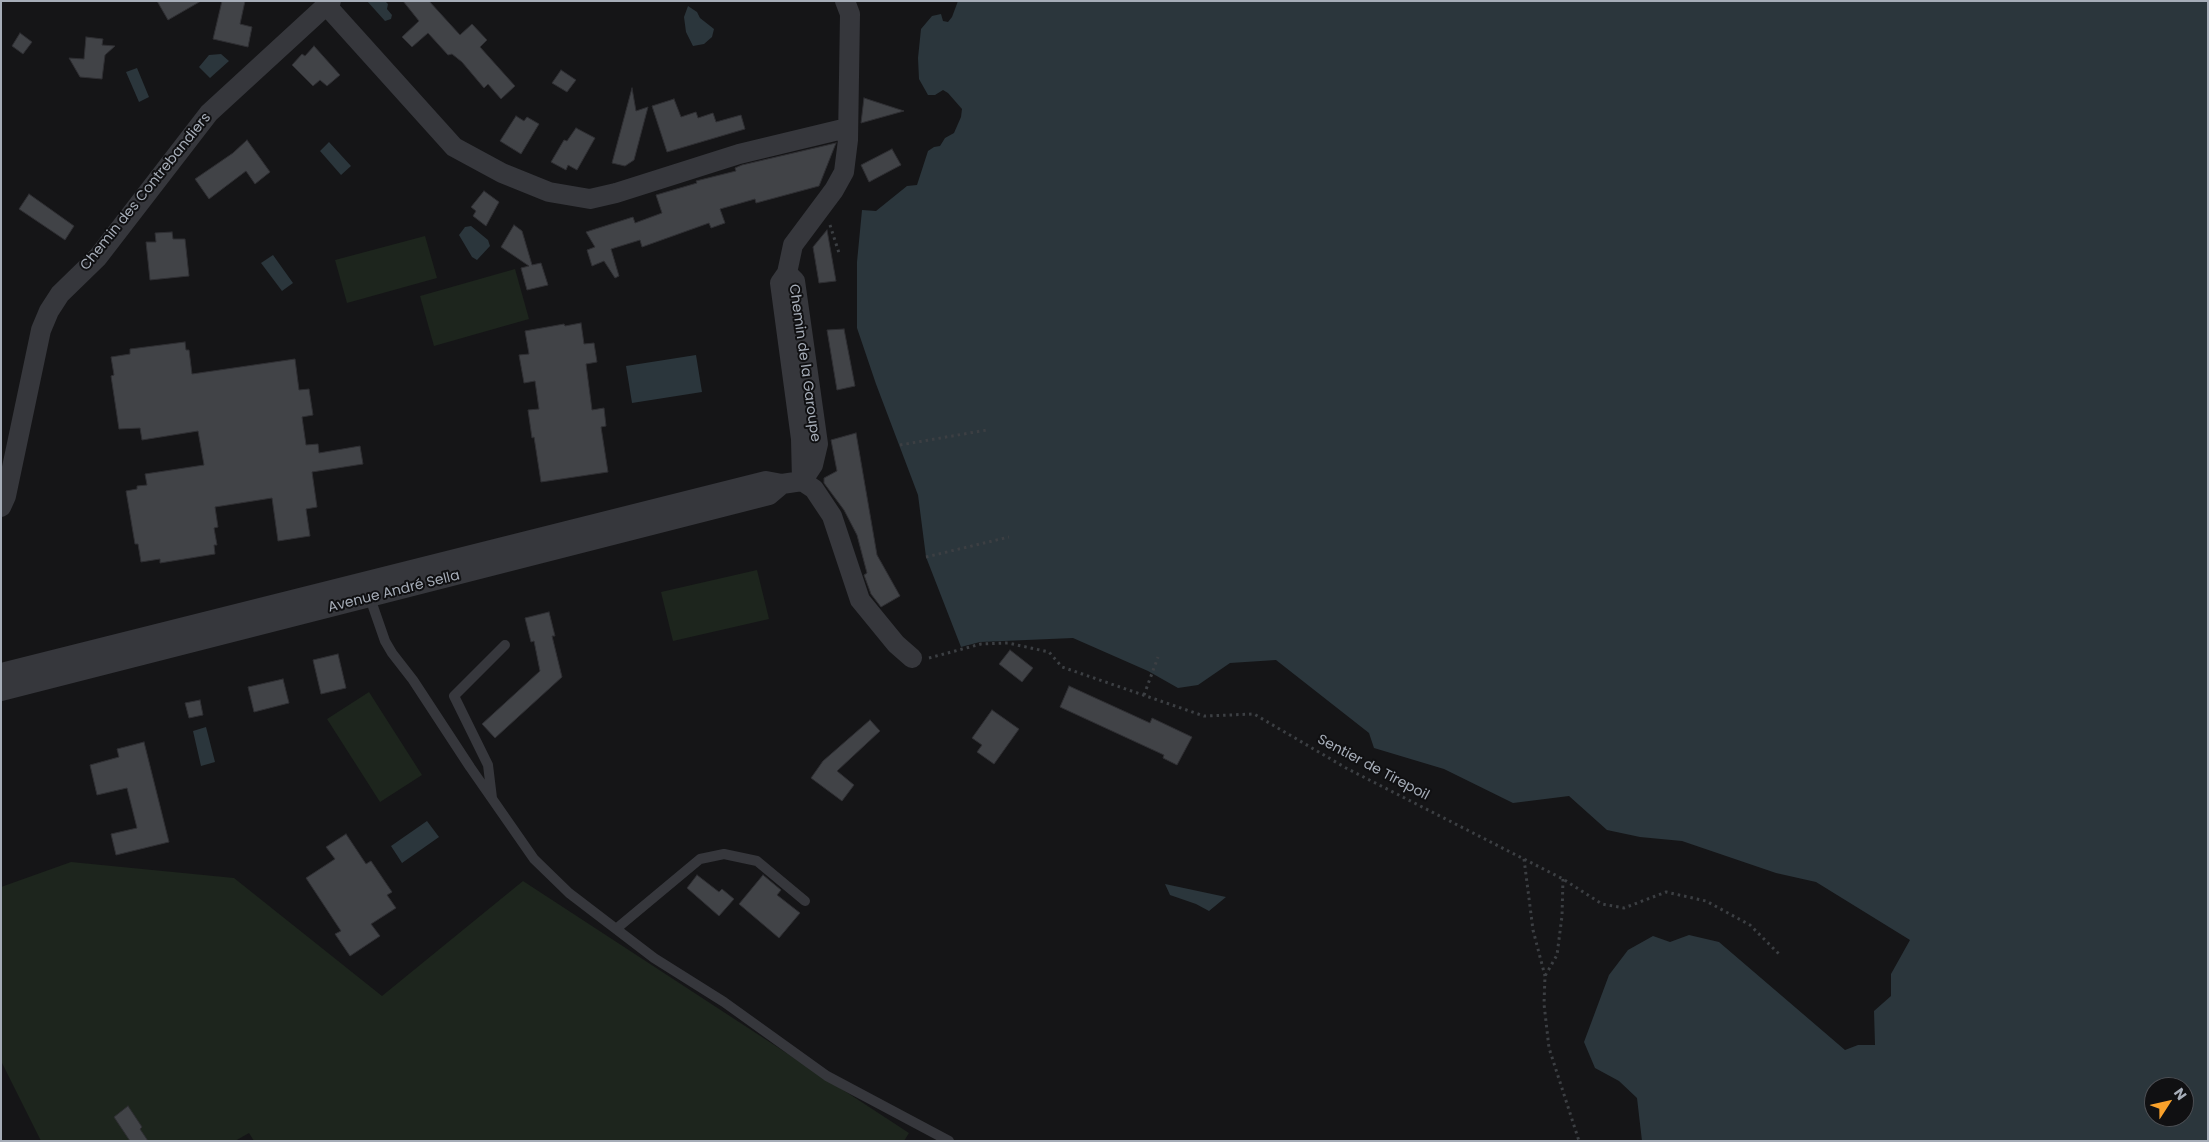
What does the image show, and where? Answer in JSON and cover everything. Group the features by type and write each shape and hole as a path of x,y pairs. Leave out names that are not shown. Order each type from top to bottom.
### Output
{"street":[{"name":"Chemin de la Garoupe","path":"802,481 813,465 818,444 795,280 787,273 793,245 842,179 846,154 850,14 846,1"},
{"path":"329,3 454,147 502,173 549,192 590,199 739,154 847,128"},
{"name":"Chemin des Contrebandiers","path":"1,507 6,496 41,330 49,311 60,294 98,256 209,113 329,3"},
{"name":"Avenue André Sella","path":"1,691 766,480 782,484 802,481"},
{"path":"802,481 814,489 832,516 860,600 896,644 912,658"},
{"name":"Avenue André Sella","path":"1,673 368,590"}],"lane":[{"path":"368,590 385,640 392,653 414,680 534,859 569,893 654,958 724,1002 827,1076 949,1141"},
{"path":"492,799 488,765 454,696 505,645"},
{"path":"616,929 700,859 724,854 757,861 805,901"}],"path":[{"path":"900,445 987,430"},
{"path":"926,557 1009,537"},
{"name":"Sentier de Tirepoil","path":"912,658 919,660 981,644 1008,643 1049,652 1062,667 1204,716 1254,714 1346,768 1524,858 1563,879 1602,904 1624,908 1666,892 1706,901 1750,925 1781,956"},
{"path":"1144,695 1158,657"},
{"path":"1524,858 1533,930 1545,976 1544,1004 1549,1048 1579,1141"},
{"path":"1545,976 1557,955 1562,916 1563,879"}],"shaded area":[{"path":"367,1 385,1 388,4 387,9 392,15 391,19 385,21"},
{"path":"958,1 2208,1 2208,1141 1642,1141 1637,1098 1619,1081 1595,1068 1584,1042 1609,975 1628,950 1653,936 1670,942 1689,935 1719,942 1845,1050 1858,1045 1875,1045 1874,1011 1891,996 1891,974 1910,940 1816,882 1776,873 1682,841 1640,837 1607,830 1569,796 1513,803 1444,769 1374,748 1369,733 1276,660 1230,663 1198,685 1178,688 1148,671 1073,638 980,642 961,647 926,557 918,495 857,328 857,262 862,210 876,211 907,186 917,185 928,151 940,146 945,138 954,133 961,117 962,109 948,93 943,90 935,95 928,95 919,79 918,58 921,29 932,16 941,14 943,21 948,22"},
{"path":"688,6 714,29 712,37 704,44 693,46 686,32 684,17"},
{"path":"221,54 229,61 210,78 199,67 209,55"},
{"path":"137,68 149,97 139,102 126,72"},
{"path":"329,142 351,166 341,175 320,151"},
{"path":"471,226 488,240 490,246 477,260 472,257 459,235 465,227"},
{"path":"425,236 437,278 347,303 335,260"},
{"path":"273,255 293,283 282,291 261,263"},
{"path":"515,269 529,319 434,346 420,296"},
{"path":"696,355 702,392 632,403 626,366"},
{"path":"757,570 769,619 673,641 661,592"},
{"path":"369,692 422,775 380,802 327,719"},
{"path":"206,727 215,762 201,766 193,731"},
{"path":"427,821 439,837 402,863 391,846"},
{"path":"71,862 234,878 382,996 523,881 909,1133 904,1141 254,1141 249,1133 235,1141 41,1141 1,1061 1,887"},
{"path":"1165,884 1226,897 1209,911 1196,904 1170,895"}],"building":[{"path":"157,1 201,1 168,20"},
{"path":"222,1 245,1 240,24 252,27 248,47 213,39"},
{"path":"403,1 429,1 460,35 472,24 487,40 480,47 515,86 501,99 488,84 484,88 462,62 452,54 448,55 428,33 412,47 402,37 419,21"},
{"path":"20,33 32,42 23,54 12,46"},
{"path":"86,37 103,39 102,45 115,46 105,55 102,79 80,77 69,58 84,59"},
{"path":"314,46 340,75 327,86 320,80 313,86 292,65 302,54 305,56"},
{"path":"561,70 576,80 567,92 552,83"},
{"path":"632,88 636,111 648,107 634,160 625,166 612,163"},
{"path":"864,98 904,111 861,123"},
{"path":"674,99 681,117 696,112 698,118 713,113 716,122 741,115 745,129 667,152 652,106"},
{"path":"516,116 524,121 527,117 539,124 521,154 500,141"},
{"path":"576,128 595,138 577,170 568,165 566,170 551,162 564,140 567,141"},
{"path":"247,140 270,172 255,184 246,171 209,199 195,179 233,153"},
{"path":"836,143 819,186 756,203 755,199 720,209 725,223 711,228 709,223 642,247 640,240 611,249 619,276 615,278 604,261 592,266 587,250 595,247 586,232 633,217 635,223 662,213 656,195 697,183 696,181 736,171 735,168 742,165"},
{"path":"892,149 901,165 869,182 861,165"},
{"path":"484,191 499,202 486,226 473,216 476,211 471,207"},
{"path":"29,194 74,226 65,240 19,209"},
{"path":"514,225 522,231 532,265 541,263 548,285 527,290 521,268 529,266 501,247"},
{"path":"827,230 836,281 819,283 813,247"},
{"path":"172,232 173,239 185,239 189,276 150,280 146,242 156,242 155,233"},
{"path":"581,323 584,344 594,343 597,362 586,364 592,410 604,408 606,426 601,427 608,472 541,482 528,410 539,409 535,381 524,383 519,355 529,354 525,331"},
{"path":"844,329 855,386 837,390 827,330"},
{"path":"185,342 186,350 189,350 192,374 295,359 299,390 309,389 313,415 302,417 306,445 318,444 319,453 360,446 363,464 312,472 317,507 306,509 310,536 278,541 272,498 215,507 218,527 214,528 217,545 214,545 215,554 160,563 160,559 141,562 138,544 135,544 126,491 137,489 137,486 147,485 145,474 204,465 198,431 142,440 140,428 119,429 111,376 114,375 111,357 130,354 130,349"},
{"path":"856,433 877,555 900,596 881,607 871,594 864,575 867,573 857,535 844,510 824,483 824,478 837,471 831,440"},
{"path":"549,612 555,636 552,636 562,677 495,738 482,724 540,671 534,641 531,642 525,618"},
{"path":"1010,650 1033,668 1022,682 999,664"},
{"path":"338,654 346,688 321,694 313,660"},
{"path":"283,679 289,703 254,712 248,687"},
{"path":"1069,686 1150,723 1152,718 1192,737 1177,765 1163,758 1164,755 1060,707"},
{"path":"200,700 203,715 189,718 185,703"},
{"path":"992,710 1019,729 994,764 977,752 982,745 972,738"},
{"path":"870,720 880,731 837,771 854,785 842,801 811,778 823,761"},
{"path":"144,742 169,842 116,855 111,834 137,828 127,788 97,795 90,765 119,757 117,749"},
{"path":"346,834 366,864 371,861 392,892 387,895 396,908 371,924 380,936 350,956 335,934 341,931 306,878 335,859 326,847"},
{"path":"697,875 719,892 722,889 734,899 719,916 687,888"},
{"path":"763,875 781,890 777,895 800,913 779,938 739,904"},
{"path":"128,1106 142,1127 140,1129 148,1141 130,1141 114,1117"}]}
